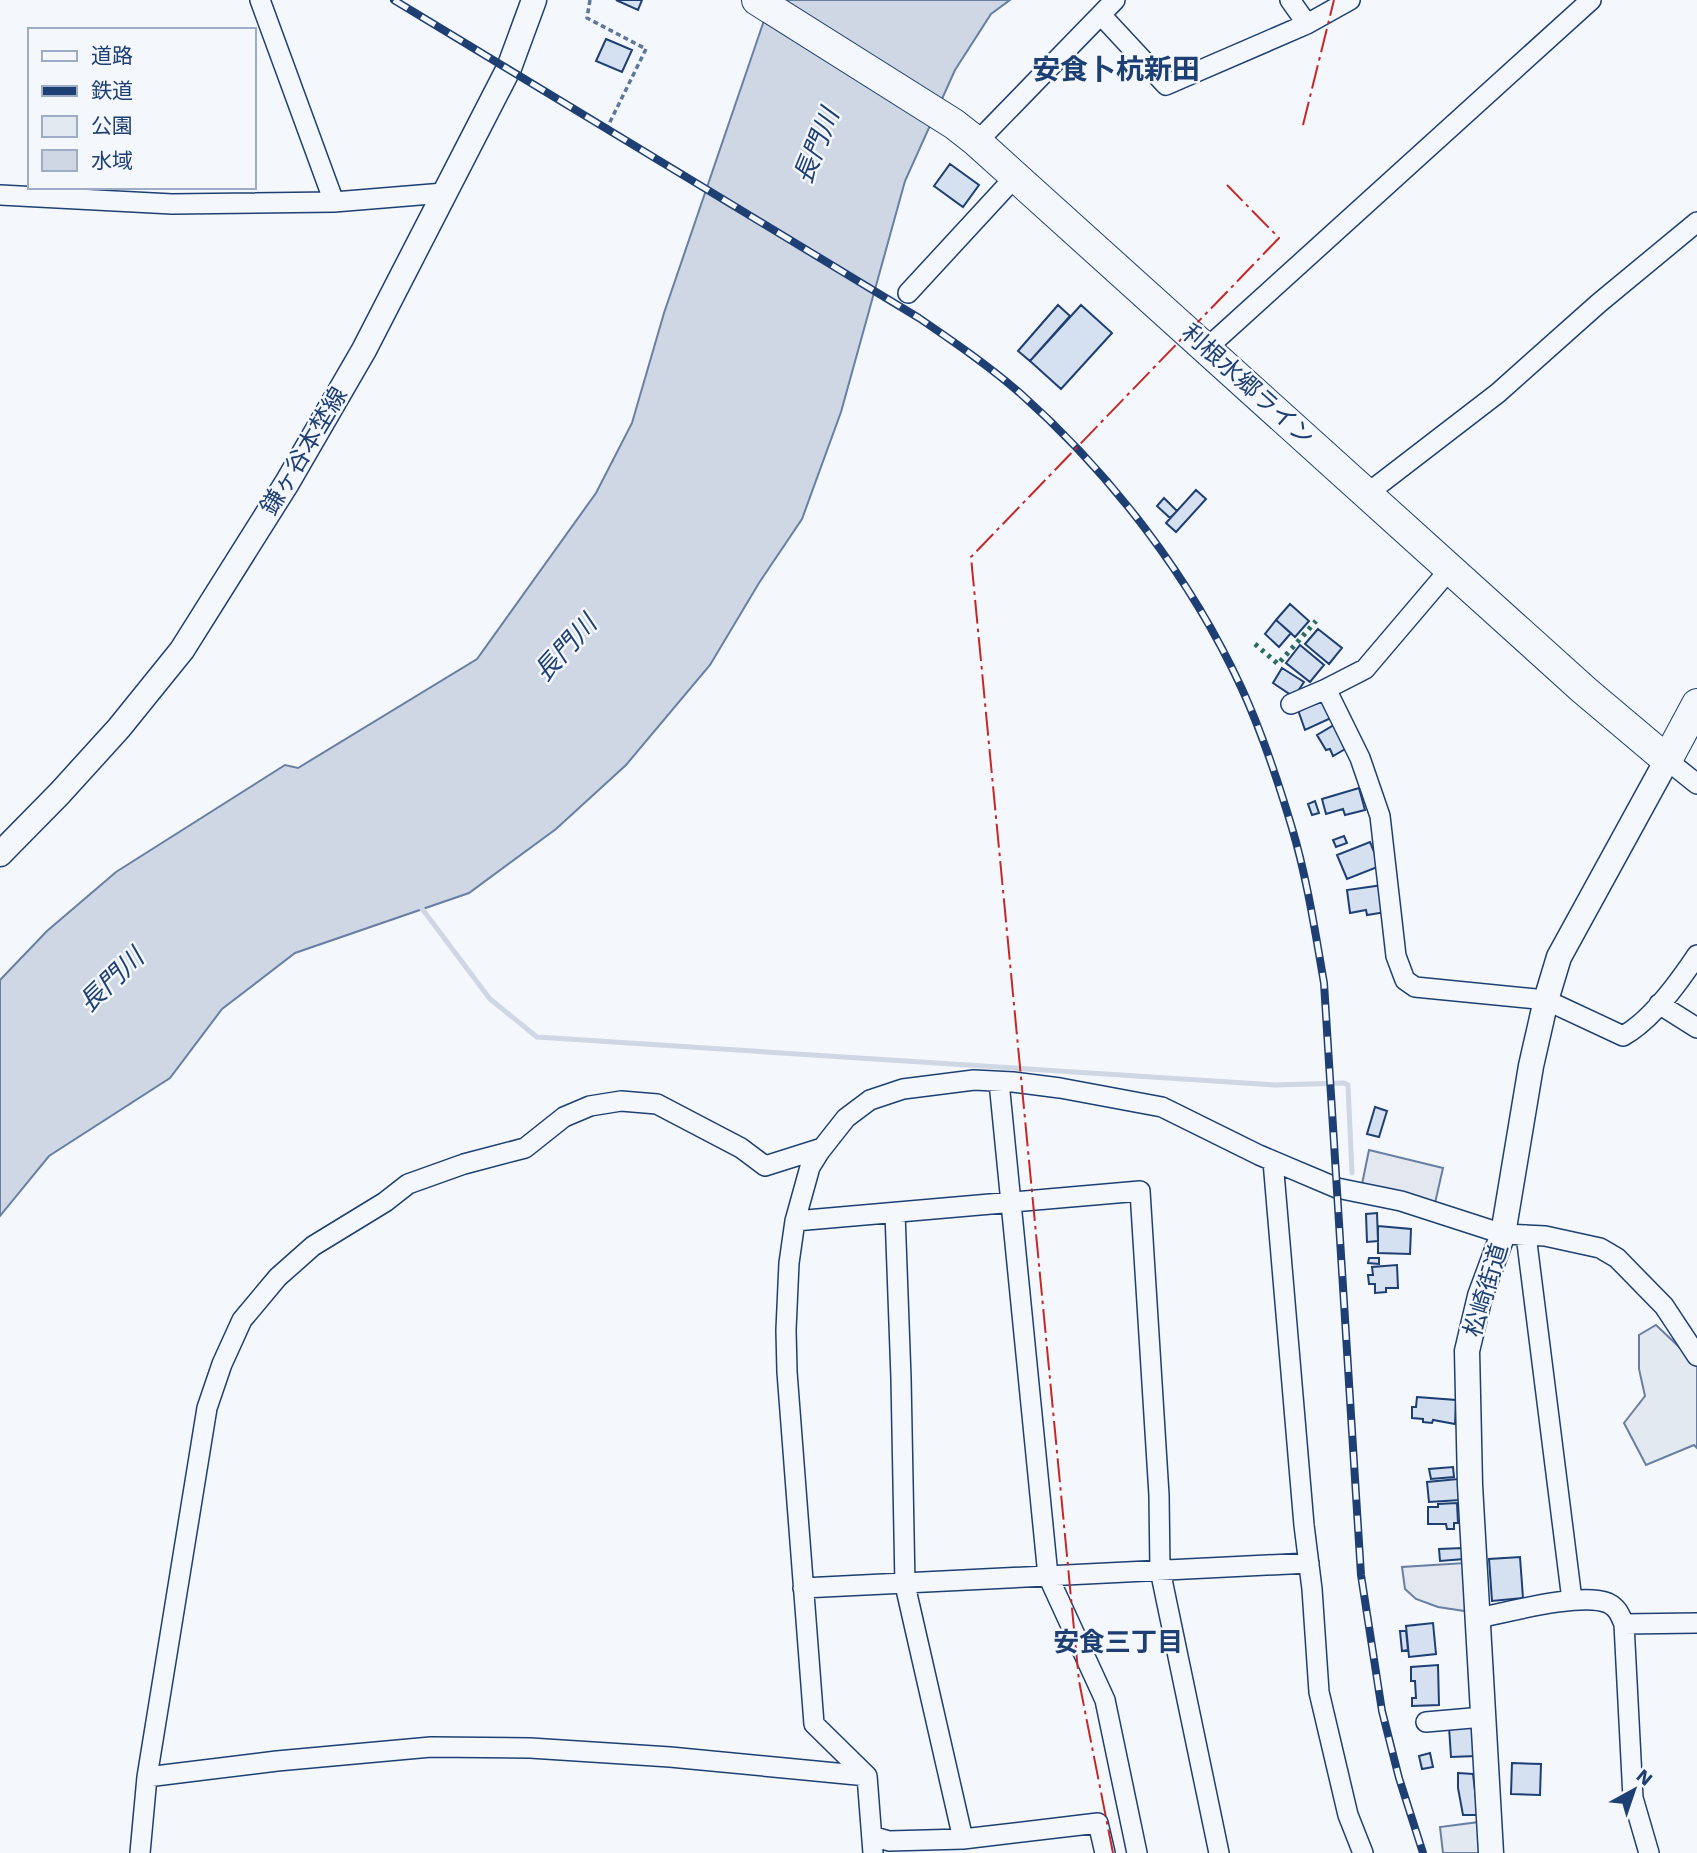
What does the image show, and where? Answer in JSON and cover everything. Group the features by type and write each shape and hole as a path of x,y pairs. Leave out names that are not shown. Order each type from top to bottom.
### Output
{"highway":[{"name":"利根水郷ライン","path":"757,0 966,133 1584,690 1667,760"},
{"path":"1667,760 1697,704"}],"main road":[{"name":"鎌ヶ谷本埜線","path":"0,854 119,728 181,650 286,483 364,351 509,68 534,0"},
{"name":"松崎街道","path":"1491,1853 1470,1485 1467,1351 1480,1296 1515,1234 1531,1066 1559,957 1667,760"}],"street":[{"path":"260,0 334,202"},
{"path":"966,133 1115,0"},
{"path":"1290,0 1307,24"},
{"path":"1101,15 1166,85 1307,24 1350,0"},
{"path":"1206,348 1591,0"},
{"path":"908,293 1015,177"},
{"path":"0,195 172,204 334,202 444,193"},
{"path":"1368,493 1498,393 1599,303 1697,222"},
{"path":"1291,704 1365,669 1450,569"},
{"path":"1326,689 1360,758 1380,816 1396,956 1405,980 1415,987 1546,1000 1623,1036 1636,1029 1659,1004 1682,978 1697,955"},
{"path":"1667,760 1697,784"},
{"path":"1659,1004 1697,1028"},
{"path":"1105,1853 1098,1823 963,1839 888,1841 872,1844 867,1776 814,1724 786,1330 789,1263 795,1221 810,1167 846,1118 870,1100 903,1089 940,1083 999,1082 1060,1088 1163,1107 1273,1161 1337,1188 1401,1201 1515,1234 1545,1236 1600,1248 1617,1258 1664,1306 1697,1356"},
{"path":"999,1082 1048,1576 1105,1700 1137,1853"},
{"path":"140,1853 147,1777 207,1408 222,1364 242,1320 278,1277 313,1246 385,1202 408,1184 464,1164 525,1149 564,1117 590,1106 621,1101 657,1104 741,1148 765,1167 822,1148"},
{"path":"1273,1161 1319,1692 1348,1815 1363,1853"},
{"path":"795,1221 1140,1191 1159,1494 1160,1570 1219,1853"},
{"path":"895,1213 905,1583 963,1839"},
{"path":"1515,1234 1572,1600"},
{"path":"803,1588 1309,1563"},
{"path":"1478,1618 1572,1600 1607,1603 1618,1610 1624,1624 1633,1798 1648,1853"},
{"path":"1624,1624 1697,1623"},
{"path":"1426,1722 1483,1717"},
{"path":"147,1777 277,1761 431,1747 530,1748 670,1757 867,1776"}],"path":[{"path":"590,0 587,18 646,49 607,128"}],"green space":[{"path":"1656,1325 1697,1364 1697,1448 1694,1445 1646,1465 1624,1423 1645,1396 1639,1369 1639,1335"},
{"path":"1479,1822 1480,1853 1443,1853 1440,1827"}],"shaded area":[{"path":"1369,1150 1443,1168 1435,1203 1362,1184"},
{"path":"1465,1563 1471,1612 1438,1607 1416,1599 1405,1589 1402,1567"}],"water":[{"name":"長門川","path":"771,0 1010,0 991,14 955,70 905,181 841,412 802,519 759,583 710,665 626,765 556,829 469,893 295,953 222,1009 170,1078 49,1156 0,1216 0,980 47,931 116,872 285,765 298,768 477,659 596,493 632,423 664,313"}],"building":[{"path":"616,0 642,0 638,10"},
{"path":"606,39 632,50 622,72 596,61"},
{"path":"950,164 979,185 963,207 934,186"},
{"path":"1058,305 1070,316 1030,361 1018,351"},
{"path":"1081,305 1112,333 1061,389 1030,361"},
{"path":"1196,490 1206,499 1176,532 1166,523"},
{"path":"1164,498 1177,511 1170,518 1157,506"},
{"path":"1290,604 1309,621 1295,637 1276,620"},
{"path":"1276,620 1291,633 1279,647 1265,634"},
{"path":"1318,629 1342,648 1329,664 1305,644"},
{"path":"1300,645 1324,665 1310,682 1286,663"},
{"path":"1282,668 1304,682 1294,697 1273,683"},
{"path":"1314,699 1316,704 1323,701 1331,718 1305,730 1297,707"},
{"path":"1334,725 1347,748 1333,756 1317,735"},
{"path":"1359,788 1365,810 1345,815 1343,809 1326,814 1322,799"},
{"path":"1315,801 1319,813 1312,815 1308,804"},
{"path":"1344,836 1347,843 1336,847 1333,840"},
{"path":"1370,842 1380,866 1347,879 1337,855"},
{"path":"1383,885 1386,912 1367,915 1366,910 1350,913 1347,890"},
{"path":"1375,1107 1387,1111 1379,1137 1367,1134"},
{"path":"1377,1213 1378,1241 1367,1242 1366,1214"},
{"path":"1378,1226 1411,1229 1410,1254 1378,1253"},
{"path":"1369,1258 1379,1258 1379,1264 1368,1263"},
{"path":"1397,1265 1398,1288 1386,1288 1386,1292 1375,1293 1375,1284 1369,1284 1368,1275 1373,1275 1372,1267"},
{"path":"1417,1397 1456,1400 1455,1424 1433,1420 1432,1423 1423,1422 1423,1419 1412,1418 1412,1407 1416,1407"},
{"path":"1453,1467 1454,1477 1431,1479 1429,1469"},
{"path":"1458,1479 1460,1500 1429,1502 1427,1482"},
{"path":"1457,1503 1458,1523 1454,1523 1454,1529 1447,1529 1446,1524 1428,1524 1428,1507"},
{"path":"1463,1548 1464,1559 1440,1561 1439,1549"},
{"path":"1520,1557 1523,1598 1492,1601 1489,1559"},
{"path":"1433,1623 1436,1654 1409,1657 1406,1626"},
{"path":"1400,1631 1406,1631 1408,1650 1402,1651"},
{"path":"1438,1665 1439,1705 1412,1706 1412,1698 1416,1698 1415,1681 1411,1681 1411,1667"},
{"path":"1474,1726 1476,1756 1451,1757 1449,1727"},
{"path":"1430,1753 1433,1767 1422,1769 1419,1756"},
{"path":"1512,1763 1541,1764 1540,1795 1511,1794"},
{"path":"1458,1773 1473,1774 1478,1815 1463,1815"}],"waterway":[{"path":"420,906 490,999 537,1037 1275,1085 1344,1083 1348,1085 1352,1173"}],"railway":[{"path":"394,0 919,318 996,374 1054,425 1117,493 1173,568 1222,648 1256,723 1287,810 1306,885 1324,983 1361,1575 1382,1711 1399,1778 1423,1853"}],"hedge":[{"path":"1255,644 1278,664 1316,621"}],"power":[{"path":"1303,125 1334,0"},
{"path":"1113,1853 1079,1681 971,557 1279,238 1227,185"}],"district":[{"name":"安食卜杭新田","path":"1116,69"},
{"name":"安食三丁目","path":"1118,1642"}]}
